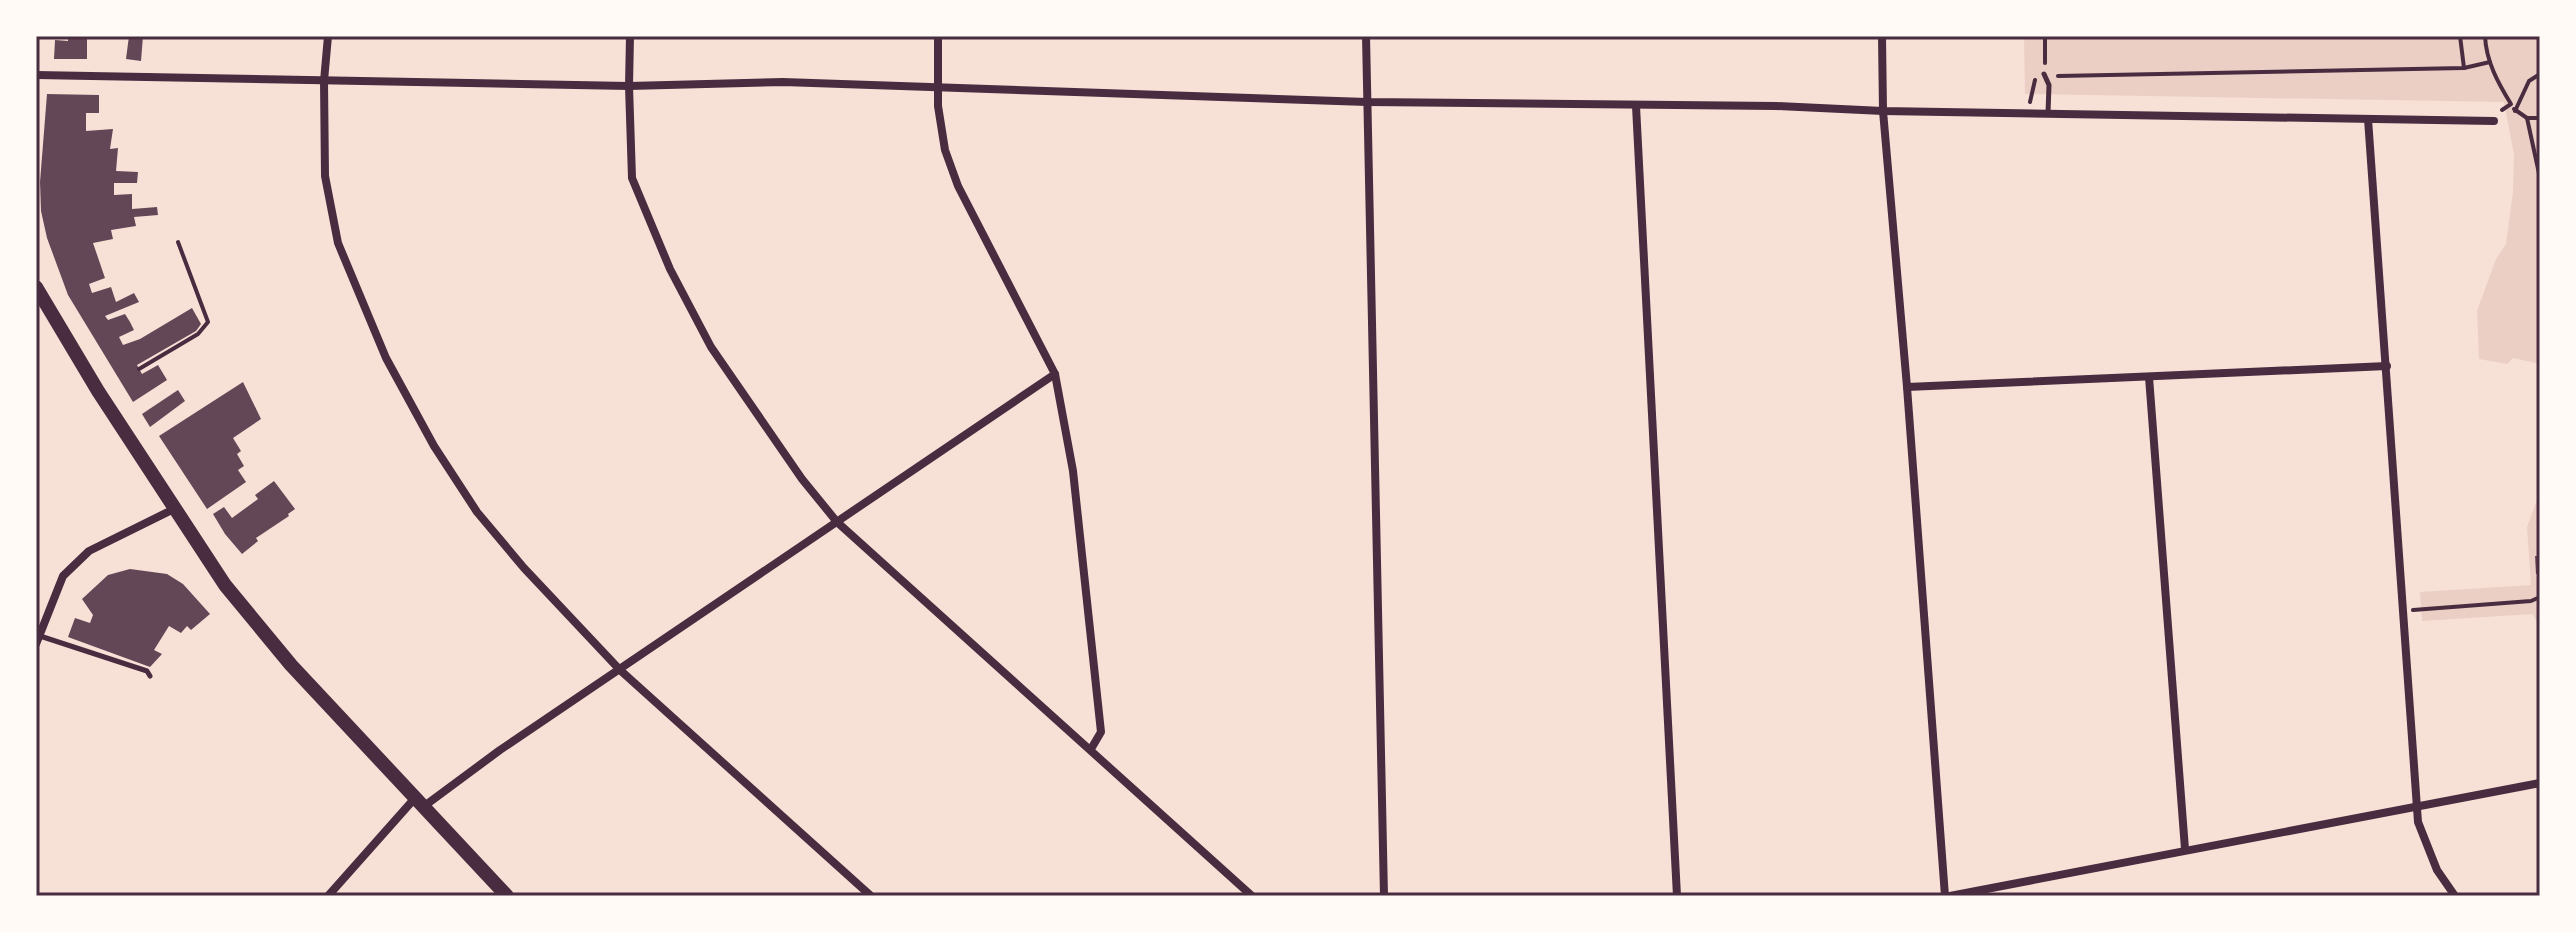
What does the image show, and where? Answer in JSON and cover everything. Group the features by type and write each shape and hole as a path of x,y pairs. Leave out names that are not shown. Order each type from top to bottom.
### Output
{"street":[{"path":"328,36 324,81 325,176 338,243 386,358 434,446 477,512 524,568 620,670 871,896"},
{"path":"630,36 632,178 670,269 711,347 802,479 837,522 1252,896"},
{"path":"938,36 938,90 945,150 958,186 1055,374 1073,471 1101,732 1091,749"},
{"path":"1366,36 1384,896"},
{"path":"1882,36 1883,111 1947,896 2540,783"},
{"path":"36,75 629,86 783,82 938,90 1058,90 1367,102 1776,106 1883,111 2494,121"},
{"path":"1636,106 1677,896"},
{"path":"2368,119 2418,822 2437,870 2455,896"},
{"path":"36,287 40,304 225,585 291,665 507,896"},
{"path":"1907,387 2387,366"},
{"path":"328,896 419,802 620,670 1055,374"},
{"path":"2149,377 2185,849"},
{"path":"38,640 63,576 89,551 174,509"}],"lane":[{"path":"2044,74 2049,85 2048,114"},
{"path":"38,640 147,671 150,676"}],"path":[{"path":"2044,74 2045,36"},
{"path":"2460,36 2464,68"},
{"path":"2485,36 2485,52 2515,111 2527,118 2540,118"},
{"path":"2029,114 2033,81 2044,74 2066,77 2464,68 2490,62"},
{"path":"2515,111 2529,81 2540,74"},
{"path":"2494,121 2502,109 2511,104"},
{"path":"2527,118 2540,178"},
{"path":"139,369 198,334 208,322 178,242"},
{"path":"2403,611 2531,601 2540,597"}],"shaded area":[{"path":"2024,36 2540,36 2540,364 2513,358 2507,364 2479,359 2477,311 2496,259 2506,244 2513,191 2514,155 2504,102 2025,94"},
{"path":"2540,491 2540,629 2533,614 2422,621 2420,592 2531,585 2527,527"}],"building":[{"path":"68,36 87,36 87,59 54,59 55,40 68,41"},
{"path":"129,36 143,36 141,61 126,59"},
{"path":"47,94 99,95 99,113 86,113 86,131 113,129 110,149 118,148 116,171 138,172 137,183 114,183 114,195 132,194 132,209 157,207 158,215 134,217 136,226 111,230 113,239 93,243 105,278 89,284 92,293 111,287 116,302 134,293 139,302 105,316 108,320 125,314 130,322 134,330 119,337 123,345 140,339 192,308 201,324 196,331 137,365 142,374 158,365 167,380 133,402 68,295 47,238 41,211 40,182"},
{"path":"243,382 261,419 233,438 241,451 237,454 244,466 238,470 246,482 207,509 159,436"},
{"path":"178,390 185,401 150,427 142,414"},
{"path":"274,481 295,509 256,538 258,541 242,554 213,514 224,507 232,518 258,499 255,495"},
{"path":"2535,556 2540,556 2540,574 2536,574"},
{"path":"130,569 167,574 183,584 210,614 191,630 187,626 181,633 169,626 154,650 162,654 150,667 68,637 75,618 90,623 93,615 82,599 108,575"}]}
